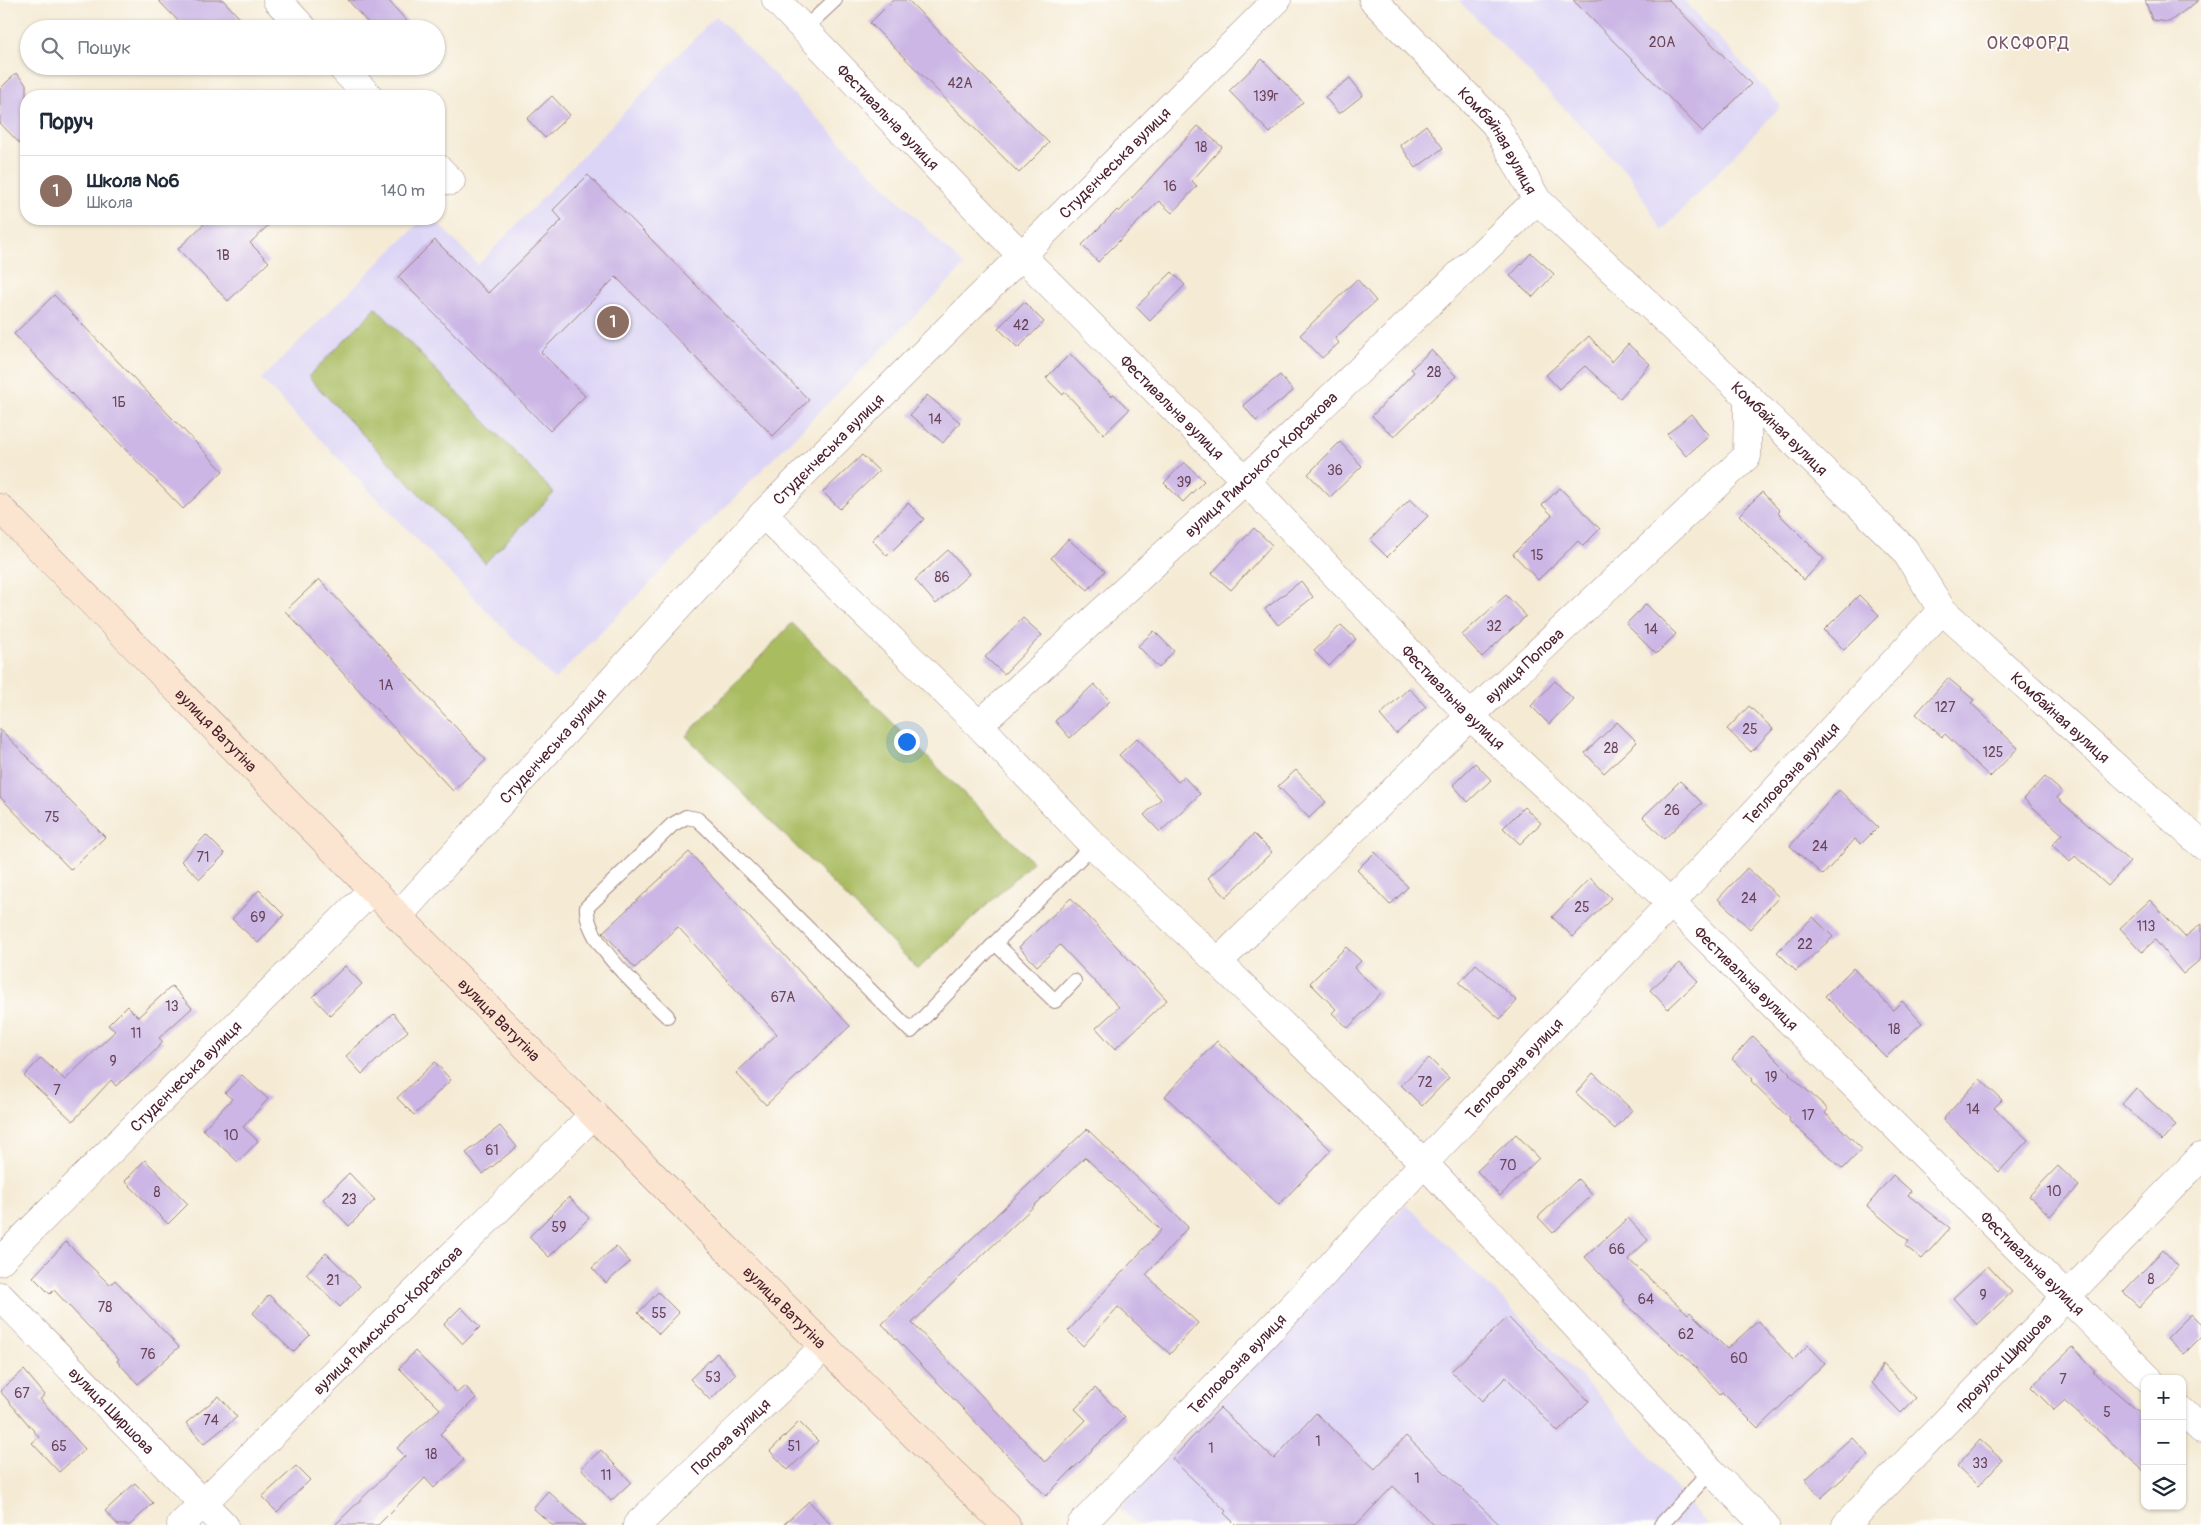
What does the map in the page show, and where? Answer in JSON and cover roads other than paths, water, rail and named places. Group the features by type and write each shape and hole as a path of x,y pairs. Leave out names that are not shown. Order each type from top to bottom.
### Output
{"street":[{"path":"277,0 296,20"},
{"name":"Фестивальна вулиця","path":"776,0 1021,255 1245,480 1470,716 1671,903 2145,1375"},
{"name":"Студєнчеська вулиця","path":"398,916 763,514 1276,0"},
{"name":"Комбайная вулиця","path":"1374,0 1495,124 1537,200 1748,396 1904,550 1942,610 2201,844"},
{"path":"349,75 363,90"},
{"name":"вулиця Римського-Корсакова","path":"979,725 1245,480 1537,200"},
{"name":"вулиця Попова","path":"1218,962 1470,716 1747,456 1748,396"},
{"name":"вулиця Ватутіна","path":"0,508 372,890 824,1347 1006,1525"},
{"path":"763,514 979,725 1093,845 1218,962 1424,1163 1711,1471 1765,1525"},
{"name":"Тепловозна вулиця","path":"1081,1525 1318,1280 1424,1163 1671,903 1942,610"},
{"name":"Студєнчеська вулиця","path":"0,1261 372,890"},
{"name":"вулиця Римського-Корсакова","path":"181,1525 594,1114"},
{"name":"провулок Ширшова","path":"1846,1525 2201,1157"},
{"name":"вулиця Ширшова","path":"0,1296 224,1525"},
{"name":"Попова вулиця","path":"637,1525 824,1347"},
{"path":"2186,1415 2201,1429"}],"lane":[{"path":"804,29 835,0"},
{"path":"667,1016 602,948 591,931 586,916 587,907 672,825 686,817 697,819 705,826 911,1031 995,943 1093,845"},
{"path":"995,943 1055,1001 1074,981"},
{"path":"1661,1525 1711,1471"}],"place":[{"name":"Школа №6","path":"613,322"}],"district":[{"name":"ОКСФОРД","path":"2028,43"}]}
